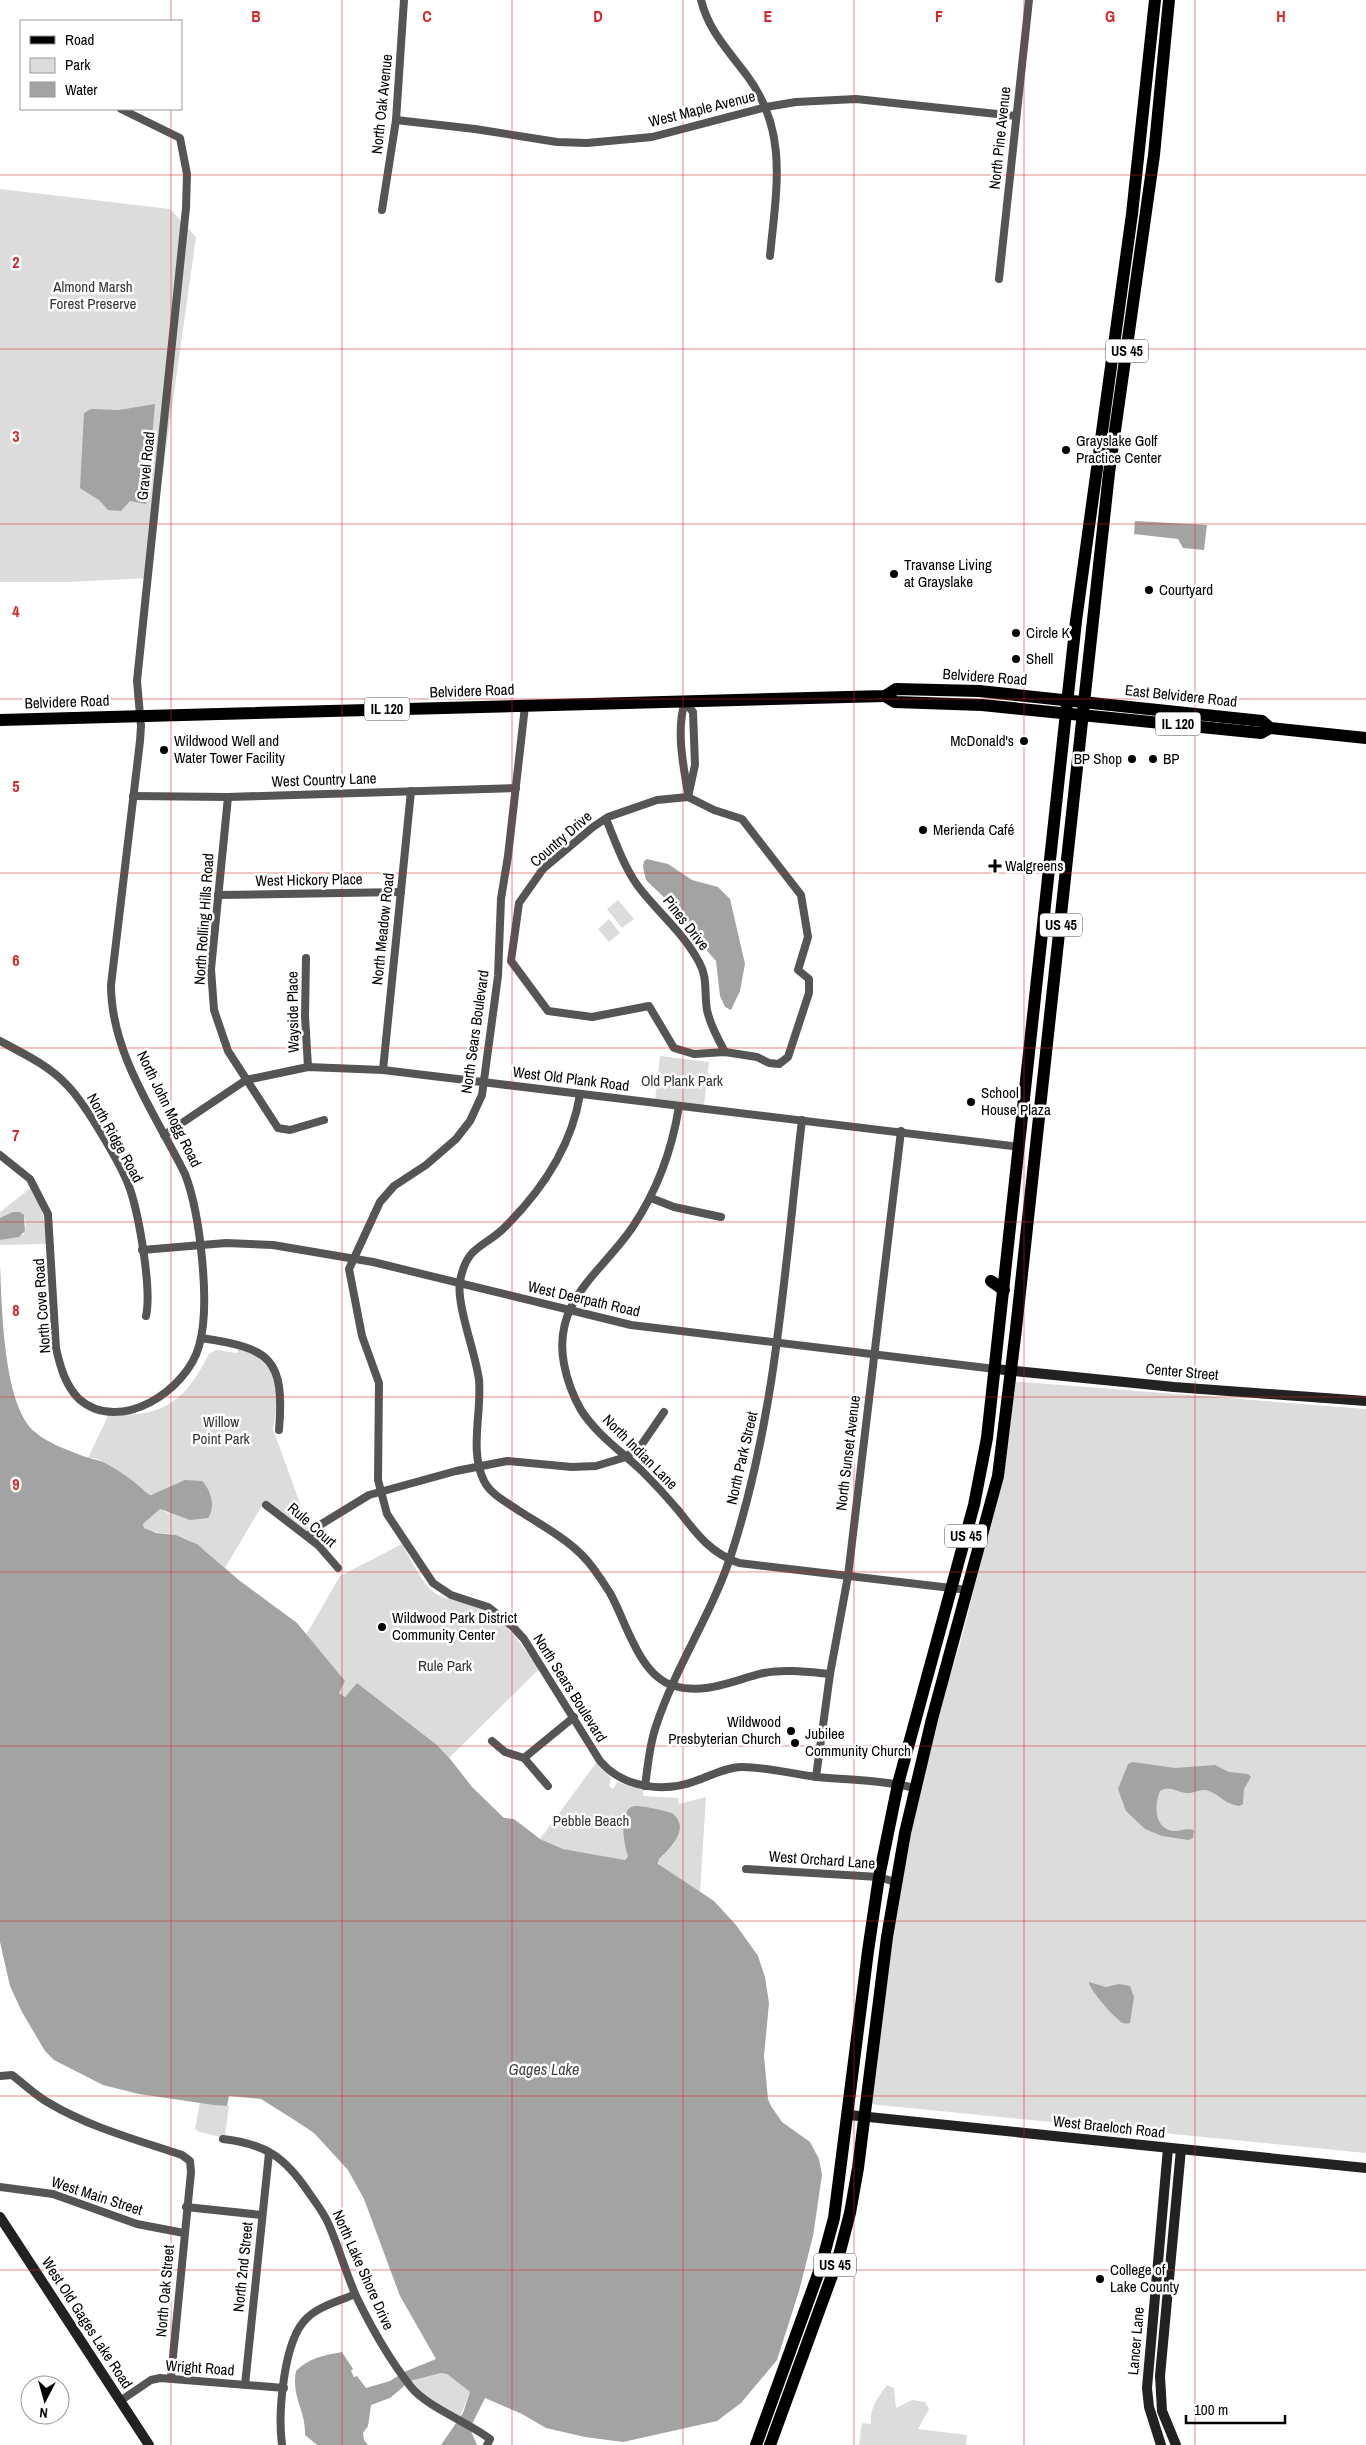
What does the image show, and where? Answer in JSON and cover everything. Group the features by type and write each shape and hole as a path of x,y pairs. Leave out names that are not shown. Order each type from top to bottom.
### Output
{"main road":[{"name":"US 45","path":"756,2445 821,2266 834,2218 879,1877 898,1784 952,1588 981,1468 1005,1283 1083,572 1132,214 1154,0"},
{"name":"US 45","path":"770,2445 838,2259 850,2213 895,1882 915,1788 998,1476 1024,1257 1109,473 1154,155 1169,0"},
{"name":"Belvidere Road","path":"0,720 885,696 896,690 934,689 1084,708"},
{"name":"East Belvidere Road","path":"1084,708 1262,721 1270,728 1366,738"},
{"path":"1008,1255 1024,1257"}],"street":[{"name":"North Oak Avenue","path":"382,210 396,120 404,0"},
{"path":"700,0 713,31 748,76 766,107 773,129 778,164 770,256"},
{"name":"North Pine Avenue","path":"999,279 1029,0"},
{"name":"West Maple Avenue","path":"396,120 475,129 557,142 587,143 652,137 766,107 796,102 856,99 1016,116"},
{"name":"Gravel Road","path":"123,110 180,138 187,174 185,220 137,681 138,716"},
{"path":"685,702 693,712 695,758 688,797"},
{"path":"685,702 682,713 683,751 688,797"},
{"name":"North Sears Boulevard","path":"525,706 501,900 498,976 484,1082 477,1109 470,1121 440,1154 394,1186 380,1202 352,1258 349,1269 362,1336 380,1383 378,1464 382,1502 394,1526 433,1583 451,1594 488,1606 524,1639 606,1768 621,1778 645,1786 680,1786 736,1767 816,1777 898,1784 915,1788"},
{"name":"North John Mogg Road","path":"138,716 141,726 111,998 121,1042 133,1073 186,1174 191,1190 200,1245 204,1317 201,1338"},
{"name":"West Country Lane","path":"133,796 228,796 516,788"},
{"name":"North Meadow Road","path":"383,1070 411,790"},
{"name":"North Rolling Hills Road","path":"228,796 211,970 214,1010 228,1051 278,1128 290,1130 324,1120"},
{"name":"Country Drive","path":"688,797 714,810 742,819 801,895 808,937 798,970 809,979 809,993 788,1057 779,1064 769,1063 757,1057 725,1052 694,1054 674,1048 650,1006 592,1018 548,1011 511,961 519,903 543,869 606,819 658,800 688,797"},
{"name":"Pines Drive","path":"606,819 627,868 640,889 687,943 698,960 705,974 707,1009 711,1024 725,1052"},
{"name":"West Hickory Place","path":"218,895 401,892"},
{"name":"Wayside Place","path":"306,958 305,1016 308,1067"},
{"name":"North Ridge Road","path":"0,1041 45,1067 68,1086 80,1101 127,1183 142,1250 148,1295 146,1316"},
{"name":"West Old Plank Road","path":"164,1134 246,1080 308,1067 383,1070 901,1131 1020,1147"},
{"path":"580,1094 572,1130 558,1159 505,1228 482,1243 470,1254 460,1282 461,1299 478,1380 479,1466 484,1480 499,1497 558,1536 592,1566 610,1593 636,1649 646,1664 672,1685 708,1688 766,1673 830,1674"},
{"name":"North Indian Lane","path":"679,1106 666,1160 651,1198 632,1228 583,1287 567,1311 563,1338 563,1357 581,1410 605,1439 653,1482 702,1541 730,1560 739,1563 968,1590"},
{"name":"North Park Street","path":"645,1786 652,1740 672,1685 730,1560 758,1460 776,1342 802,1120"},
{"name":"North Sunset Avenue","path":"816,1777 830,1674 848,1576 901,1131"},
{"name":"North Cove Road","path":"0,1155 30,1179 48,1214 56,1348 64,1376 79,1398 95,1408 112,1411 132,1409 151,1403 170,1390 184,1376 195,1357 201,1338"},
{"path":"651,1198 674,1207 721,1217"},
{"name":"West Deerpath Road","path":"142,1250 226,1243 274,1245 352,1258 460,1282 567,1311 631,1325 995,1369"},
{"path":"201,1338 235,1343 254,1349 268,1362 279,1378 281,1388 279,1430"},
{"name":"Center Street","path":"995,1369 1174,1387 1366,1401"},
{"path":"308,1536 368,1495 380,1490 479,1466 520,1460 572,1467 596,1466 626,1458 642,1444 664,1412"},
{"name":"Rule Court","path":"266,1505 308,1536 338,1568"},
{"path":"524,1758 574,1717"},
{"path":"492,1742 505,1752 524,1758 548,1786"},
{"name":"West Orchard Lane","path":"746,1869 879,1877 895,1882"},
{"name":"North Oak Street","path":"0,2076 12,2075 47,2102 97,2124 182,2155 190,2161 191,2172 170,2378"},
{"name":"West Braeloch Road","path":"849,2114 1366,2168"},
{"name":"North Lake Shore Drive","path":"223,2139 245,2142 269,2153 293,2170 323,2213 355,2294 378,2339 412,2389 490,2439 487,2445"},
{"name":"Lancer Lane","path":"1161,2445 1148,2407 1147,2388 1168,2148"},
{"name":"Lancer Lane","path":"1176,2445 1162,2411 1160,2376 1181,2149"},
{"name":"North 2nd Street","path":"245,2385 269,2153"},
{"name":"West Main Street","path":"0,2187 53,2194 136,2224 184,2233"},
{"path":"186,2208 262,2215"},
{"name":"West Old Gages Lake Road","path":"0,2217 149,2445"},
{"path":"282,2445 281,2429 284,2388 289,2357 298,2328 316,2311 355,2294"},
{"name":"Wright Road","path":"120,2401 151,2380 170,2378 284,2388"}],"green space":[{"name":"Almond Marsh Forest Preserve","path":"0,189 170,209 196,237 148,578 67,582 0,582"},
{"path":"618,900 634,919 622,928 607,909"},
{"path":"609,919 620,933 609,942 598,929"},
{"name":"Old Plank Park","path":"660,1056 709,1062 704,1106 655,1101"},
{"path":"32,1187 43,1215 47,1244 0,1245 0,1240 24,1234 26,1225 24,1216 20,1212 0,1218 0,1212"},
{"name":"Willow Point Park","path":"239,1348 256,1356 272,1371 278,1398 273,1429 310,1531 307,1533 264,1502 225,1568 202,1548 183,1537 144,1528 143,1524 160,1509 170,1514 154,1495 145,1493 139,1486 96,1458 88,1458 108,1416 144,1413 170,1403 190,1385 209,1354 216,1350 237,1353"},
{"path":"1010,1381 1366,1409 1366,2153 869,2104 897,1875 918,1778 960,1644 995,1507"},
{"name":"Rule Park","path":"402,1544 419,1574 431,1590 440,1596 474,1605 494,1616 511,1632 539,1669 449,1758 437,1745 357,1683 345,1697 339,1693 345,1681 306,1635 340,1576"},
{"name":"Pebble Beach","path":"596,1763 611,1778 609,1786 613,1789 617,1782 643,1790 643,1796 678,1798 679,1804 706,1797 700,1892 659,1866 659,1859 674,1844 680,1829 652,1808 638,1806 624,1834 628,1856 624,1860 563,1849 540,1839"},
{"path":"200,2102 229,2106 225,2135 221,2137 199,2132 195,2129"},
{"path":"441,2373 447,2374 470,2392 460,2417 422,2394 410,2381"},
{"path":"887,2385 894,2388 896,2408 912,2400 925,2402 929,2409 918,2429 967,2435 966,2445 859,2445 862,2423 871,2424 873,2408"}],"water":[{"path":"155,404 146,504 130,501 121,511 108,510 99,500 80,488 84,413 91,409 119,410"},
{"path":"1135,521 1207,525 1204,550 1183,548 1178,539 1134,534"},
{"path":"647,859 668,864 692,880 718,887 730,899 745,964 740,991 731,1010 725,1007 720,996 716,961 687,928 672,905 646,880 643,867 644,861"},
{"path":"13,1212 20,1212 24,1215 25,1231 19,1237 0,1240 0,1218"},
{"name":"Gages Lake","path":"0,1266 6,1354 16,1401 24,1419 45,1440 105,1463 151,1495 185,1480 202,1481 208,1489 212,1504 208,1518 190,1520 160,1509 143,1524 144,1528 156,1533 176,1535 197,1544 240,1581 297,1623 345,1681 339,1693 345,1697 357,1683 437,1745 472,1787 504,1818 514,1819 540,1839 563,1849 625,1860 628,1856 623,1826 624,1818 631,1807 638,1806 672,1813 677,1819 680,1825 677,1838 659,1859 658,1864 714,1901 736,1925 758,1956 765,1977 769,2003 764,2056 768,2099 782,2122 810,2142 819,2159 822,2175 813,2236 799,2291 777,2360 741,2403 717,2421 623,2442 585,2437 546,2428 522,2414 485,2398 472,2424 471,2431 477,2445 441,2445 463,2413 470,2392 447,2374 441,2373 410,2381 390,2398 371,2405 368,2426 363,2433 364,2440 368,2445 317,2445 305,2435 305,2426 295,2389 296,2371 306,2363 329,2354 342,2352 353,2369 351,2371 354,2377 357,2376 366,2388 390,2381 404,2372 436,2359 400,2296 364,2199 348,2170 314,2133 261,2099 229,2096 227,2106 139,2094 103,2085 54,2060 45,2051 22,2012 10,1986 0,1942"},
{"path":"1133,1762 1175,1768 1215,1765 1229,1772 1248,1774 1251,1777 1244,1789 1243,1804 1240,1806 1229,1803 1206,1790 1190,1793 1171,1789 1160,1791 1157,1803 1159,1821 1167,1829 1174,1831 1194,1830 1193,1838 1189,1840 1162,1836 1145,1829 1126,1811 1118,1789 1128,1764"},
{"path":"1089,1982 1106,1987 1119,1984 1130,1986 1134,1997 1130,2023 1121,2022 1111,2013 1097,1996"}],"place":[{"name":"Grayslake Golf Practice Center","path":"1066,450"},
{"name":"Travanse Living at Grayslake","path":"894,574"},
{"name":"Courtyard","path":"1149,590"},
{"name":"Circle K","path":"1016,633"},
{"name":"Shell","path":"1016,659"},
{"name":"McDonald's","path":"1024,741"},
{"name":"Wildwood Well and Water Tower Facility","path":"164,750"},
{"name":"BP Shop","path":"1132,759"},
{"name":"BP","path":"1153,759"},
{"name":"Merienda Café","path":"923,830"},
{"name":"Walgreens","path":"995,866"},
{"name":"School House Plaza","path":"971,1102"},
{"name":"Wildwood Park District Community Center","path":"382,1627"},
{"name":"Wildwood Presbyterian Church","path":"791,1731"},
{"name":"Jubilee Community Church","path":"795,1743"},
{"name":"College of Lake County","path":"1100,2279"}]}
